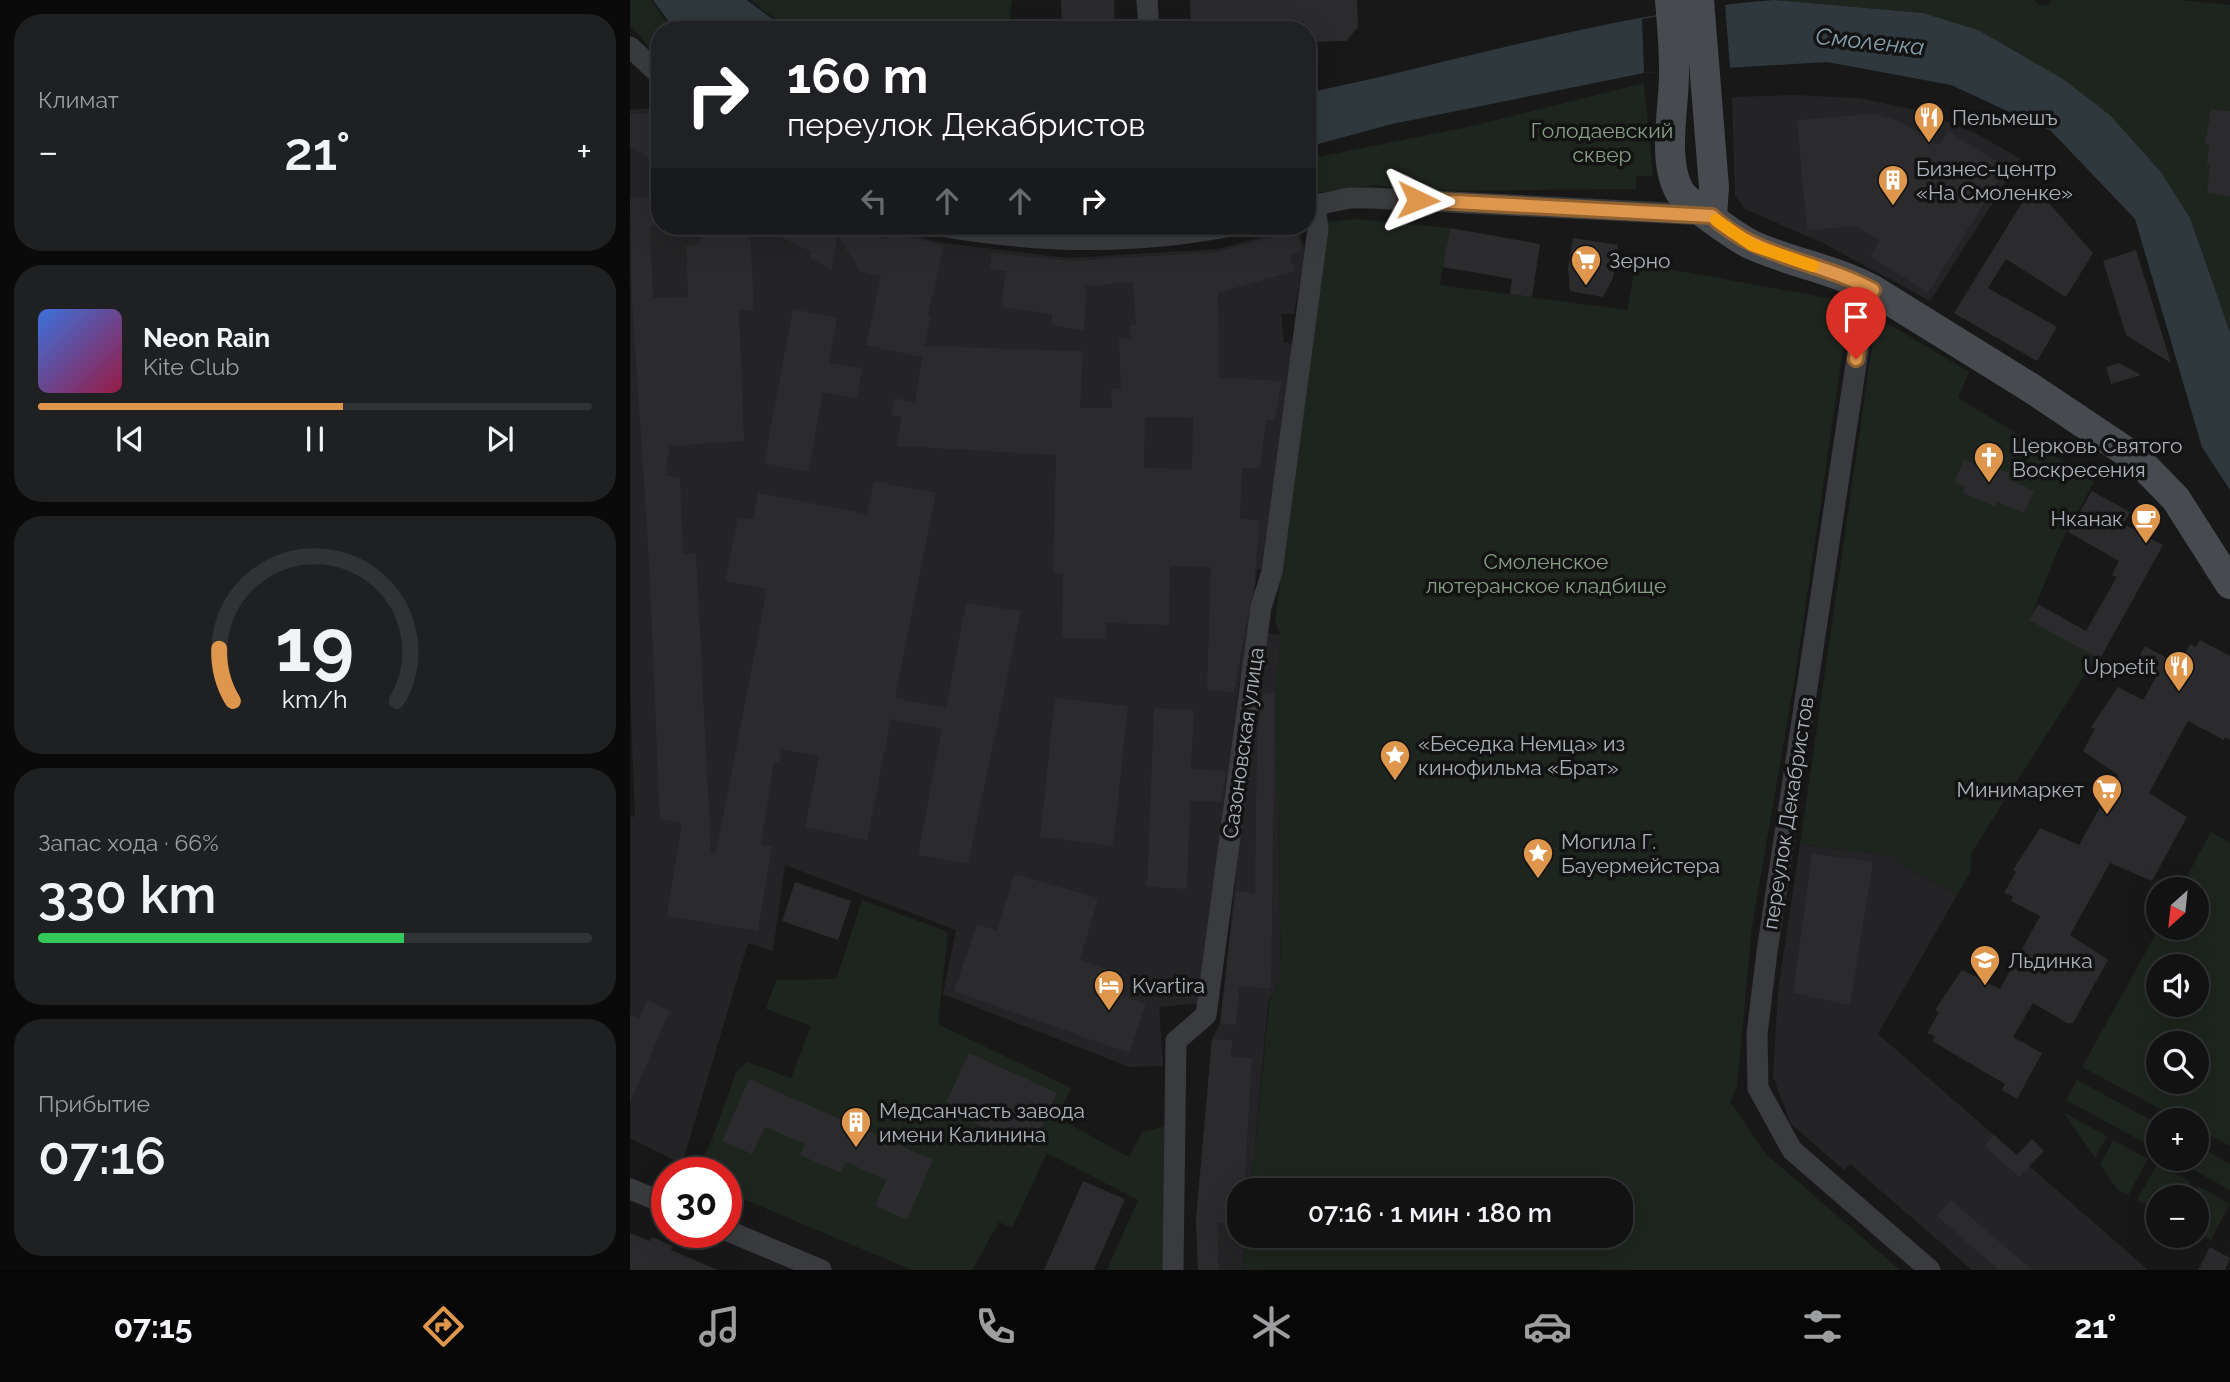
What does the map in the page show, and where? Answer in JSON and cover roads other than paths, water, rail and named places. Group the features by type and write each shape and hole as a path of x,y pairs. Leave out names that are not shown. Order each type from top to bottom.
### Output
{"main road":[{"path":"1700,4 1714,187 1712,216"},
{"path":"1670,7 1674,71 1670,132 1673,174 1679,191 1690,204 1712,216 1726,230 1752,245 1848,276 1873,290 2031,387 2137,458 2176,499 2230,584"}],"street":[{"path":"1147,0 1148,21"},
{"path":"630,47 651,67"},
{"path":"1316,205 1349,198 1371,198 1712,216"},
{"name":"Сазоновская улица","path":"1173,1270 1176,1041 1206,1015 1261,607 1272,572 1317,242 1316,222"},
{"path":"996,235 1090,240 1172,235"},
{"name":"переулок Декабристов","path":"1873,290 1865,305 1767,952 1757,1034 1758,1088 1792,1150 1930,1270"},
{"path":"630,1188 651,1197"},
{"path":"742,1237 821,1270"}],"water":[{"path":"653,0 747,0 775,21 668,21"},
{"name":"Смоленка","path":"1774,0 1923,13 1978,30 2063,79 2111,116 2161,172 2190,218 2230,332 2230,490 2202,447 2135,219 2051,131 1951,85 1827,62 1644,73 1392,124 1316,145 1316,91 1598,26 1715,6"}],"place":[{"name":"Пельмешъ","path":"1929,144"},
{"name":"Бизнес-центр «На Смоленке»","path":"1893,207"},
{"name":"Зерно","path":"1586,287"},
{"name":"Церковь Святого Воскресения","path":"1989,484"},
{"name":"Нканак","path":"2146,545"},
{"name":"Uppetit","path":"2179,693"},
{"name":"«Беседка Немца» из кинофильма «Брат»","path":"1395,782"},
{"name":"Минимаркет","path":"2107,816"},
{"name":"Могила Г. Бауермейстера","path":"1538,880"},
{"name":"Льдинка","path":"1985,987"},
{"name":"Kvartira","path":"1109,1012"},
{"name":"Медсанчасть завода имени Калинина","path":"856,1149"}],"park label":[{"name":"Голодаевский сквер","path":"1602,142"},
{"name":"Смоленское лютеранское кладбище","path":"1546,573"}]}
